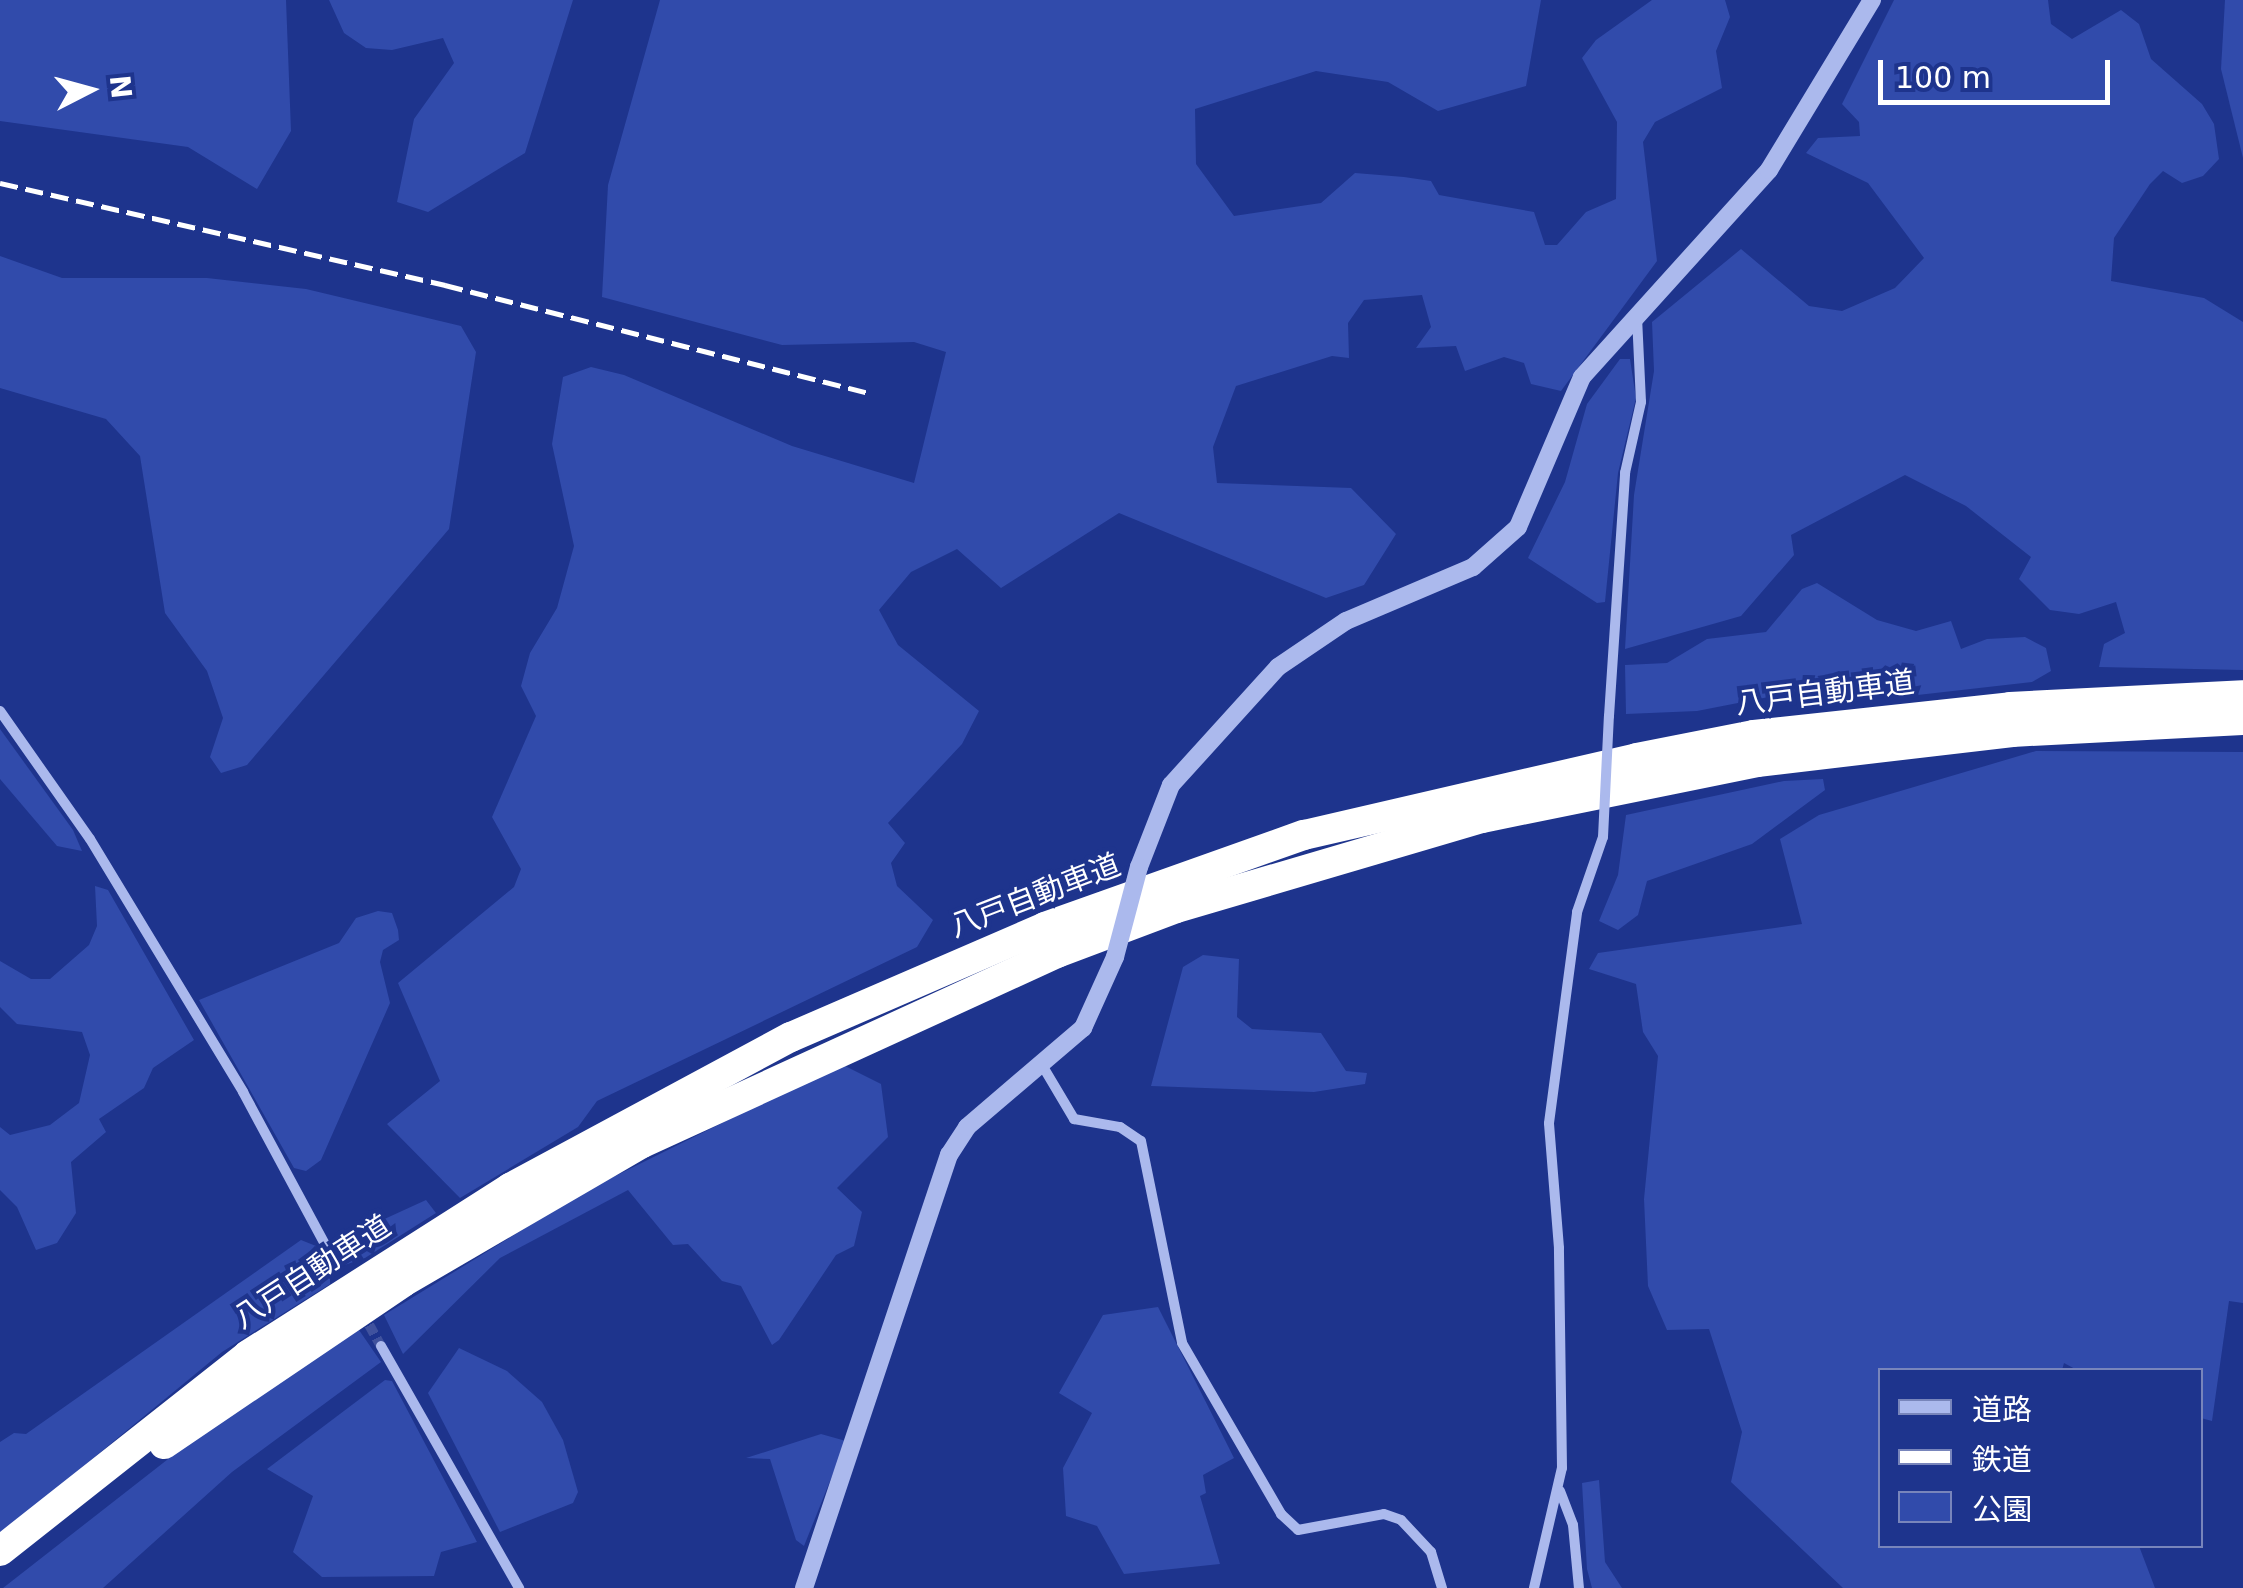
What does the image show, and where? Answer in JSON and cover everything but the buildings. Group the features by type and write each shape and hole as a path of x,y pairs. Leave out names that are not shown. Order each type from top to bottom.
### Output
{"highway":[{"name":"八戸自動車道","path":"0,1551 248,1355 510,1188 791,1037 1045,927 1304,835 1715,742 2010,707 2243,695"},
{"name":"八戸自動車道","path":"0,1574 260,1375 505,1221 674,1128 1056,953 1315,862 1642,783 1875,744 2243,720"}],"street":[{"path":"804,1588 949,1154 967,1127 1084,1028 1115,957 1139,867 1171,785 1306,643 1442,584 1503,544 1535,498 1582,377 1768,170 1872,0"},
{"path":"1534,1588 1560,1490 1559,1248 1547,1150 1576,912 1603,838 1624,473 1641,402 1636,316"},
{"path":"0,711 90,839 243,1092 336,1265"},
{"path":"1042,1065 1074,1119 1120,1127 1140,1141 1182,1343 1282,1514 1298,1530 1384,1514 1401,1520 1431,1552 1442,1588"},
{"path":"381,1346 518,1588"},
{"path":"1560,1490 1574,1525 1580,1588"}],"green space":[{"path":"0,0 286,0 291,131 257,189 188,147 0,121"},
{"path":"329,0 573,0 525,153 428,212 397,202 414,119 454,63 443,38 392,50 366,48 344,33"},
{"path":"660,0 1541,0 1526,86 1438,111 1388,82 1316,71 1195,109 1196,164 1234,216 1321,203 1355,173 1404,177 1431,181 1439,195 1534,212 1545,245 1557,245 1586,212 1616,199 1617,122 1582,58 1596,40 1652,0 1725,0 1730,17 1716,51 1722,88 1655,122 1643,142 1657,261 1561,391 1531,384 1524,363 1504,357 1465,371 1456,346 1416,348 1431,327 1422,295 1364,300 1348,323 1349,358 1332,356 1236,386 1213,447 1217,483 1351,488 1396,534 1364,585 1326,598 1119,513 1001,588 957,549 911,572 879,610 898,645 979,711 962,744 888,823 905,843 891,863 897,886 933,920 917,947 597,1101 578,1127 460,1198 387,1124 440,1081 398,983 514,887 521,869 492,817 536,716 521,686 530,653 557,608 574,546 552,444 563,377 591,367 624,375 792,446 914,483 946,352 914,342 782,345 602,297 608,185"},
{"path":"1894,0 2048,0 2051,24 2072,39 2121,10 2139,24 2151,59 2202,104 2214,124 2219,159 2203,176 2182,183 2163,171 2150,184 2114,238 2111,281 2204,298 2243,322 2243,670 2099,667 2104,644 2125,633 2116,602 2079,614 2050,610 2019,579 2031,557 1966,506 1905,475 1791,535 1794,555 1741,616 1625,649 1634,495 1654,371 1652,322 1741,249 1809,306 1842,311 1895,288 1924,258 1868,183 1806,153 1818,138 1860,136 1859,122 1842,104"},
{"path":"2225,0 2243,0 2243,158 2221,69"},
{"path":"0,256 62,278 207,278 306,289 461,326 476,352 449,529 247,765 221,773 210,757 223,718 207,671 165,613 140,456 106,419 0,388"},
{"path":"1620,359 1630,359 1636,398 1618,473 1605,602 1597,603 1528,558 1565,482 1587,404"},
{"path":"1817,583 1877,620 1916,631 1951,621 1961,649 1987,639 2025,637 2046,648 2051,671 2032,682 1900,697 1835,684 1697,711 1626,714 1625,665 1667,663 1707,639 1766,632 1802,589"},
{"path":"0,729 73,830 82,851 57,846 0,779"},
{"path":"2036,751 2243,752 2243,1303 2229,1301 2212,1421 2203,1419 2203,1368 2073,1368 2064,1363 2063,1368 1878,1368 1878,1548 2140,1548 2155,1588 1843,1588 1731,1482 1742,1432 1709,1329 1667,1330 1648,1286 1644,1199 1658,1056 1643,1032 1636,984 1589,969 1598,953 1802,924 1780,839 1819,815"},
{"path":"1823,779 1825,790 1752,844 1647,881 1638,915 1618,930 1599,921 1618,875 1626,815 1784,781"},
{"path":"95,886 108,890 194,1040 153,1068 144,1088 99,1119 106,1132 71,1162 76,1213 57,1243 36,1250 17,1207 0,1190 0,1127 10,1135 50,1125 79,1103 90,1055 82,1032 17,1024 0,1007 0,961 31,979 50,979 89,945 97,926"},
{"path":"378,911 392,913 398,930 399,940 383,950 380,962 390,1003 321,1160 306,1171 294,1168 199,1000 339,943 356,918"},
{"path":"1203,955 1239,959 1237,1017 1252,1029 1321,1033 1346,1071 1367,1073 1365,1084 1314,1092 1151,1086 1183,967"},
{"path":"841,1064 881,1084 888,1137 837,1188 862,1212 854,1246 836,1255 772,1345 741,1286 722,1281 688,1244 673,1245 628,1190 500,1258 403,1354 384,1315 589,1189"},
{"path":"426,1200 436,1213 365,1258 330,1270 330,1284 222,1352 0,1535 0,1442 14,1433 26,1434 301,1240 321,1248"},
{"path":"1158,1307 1234,1458 1203,1475 1206,1493 1200,1496 1220,1564 1124,1574 1097,1526 1066,1516 1063,1468 1092,1413 1059,1393 1103,1315"},
{"path":"359,1330 381,1362 232,1472 103,1588 3,1588 227,1413"},
{"path":"459,1348 507,1371 542,1402 563,1440 578,1492 573,1503 500,1532 428,1393"},
{"path":"385,1380 392,1381 477,1542 441,1552 434,1576 322,1577 293,1552 313,1496 267,1469"},
{"path":"821,1434 846,1441 804,1546 796,1540 770,1459 746,1458"},
{"path":"1599,1480 1605,1562 1622,1588 1592,1588 1587,1569 1582,1483"}],"tunnel":[{"path":"362,1312 381,1346"}],"railway":[{"path":"0,183 445,285 868,393"}]}
